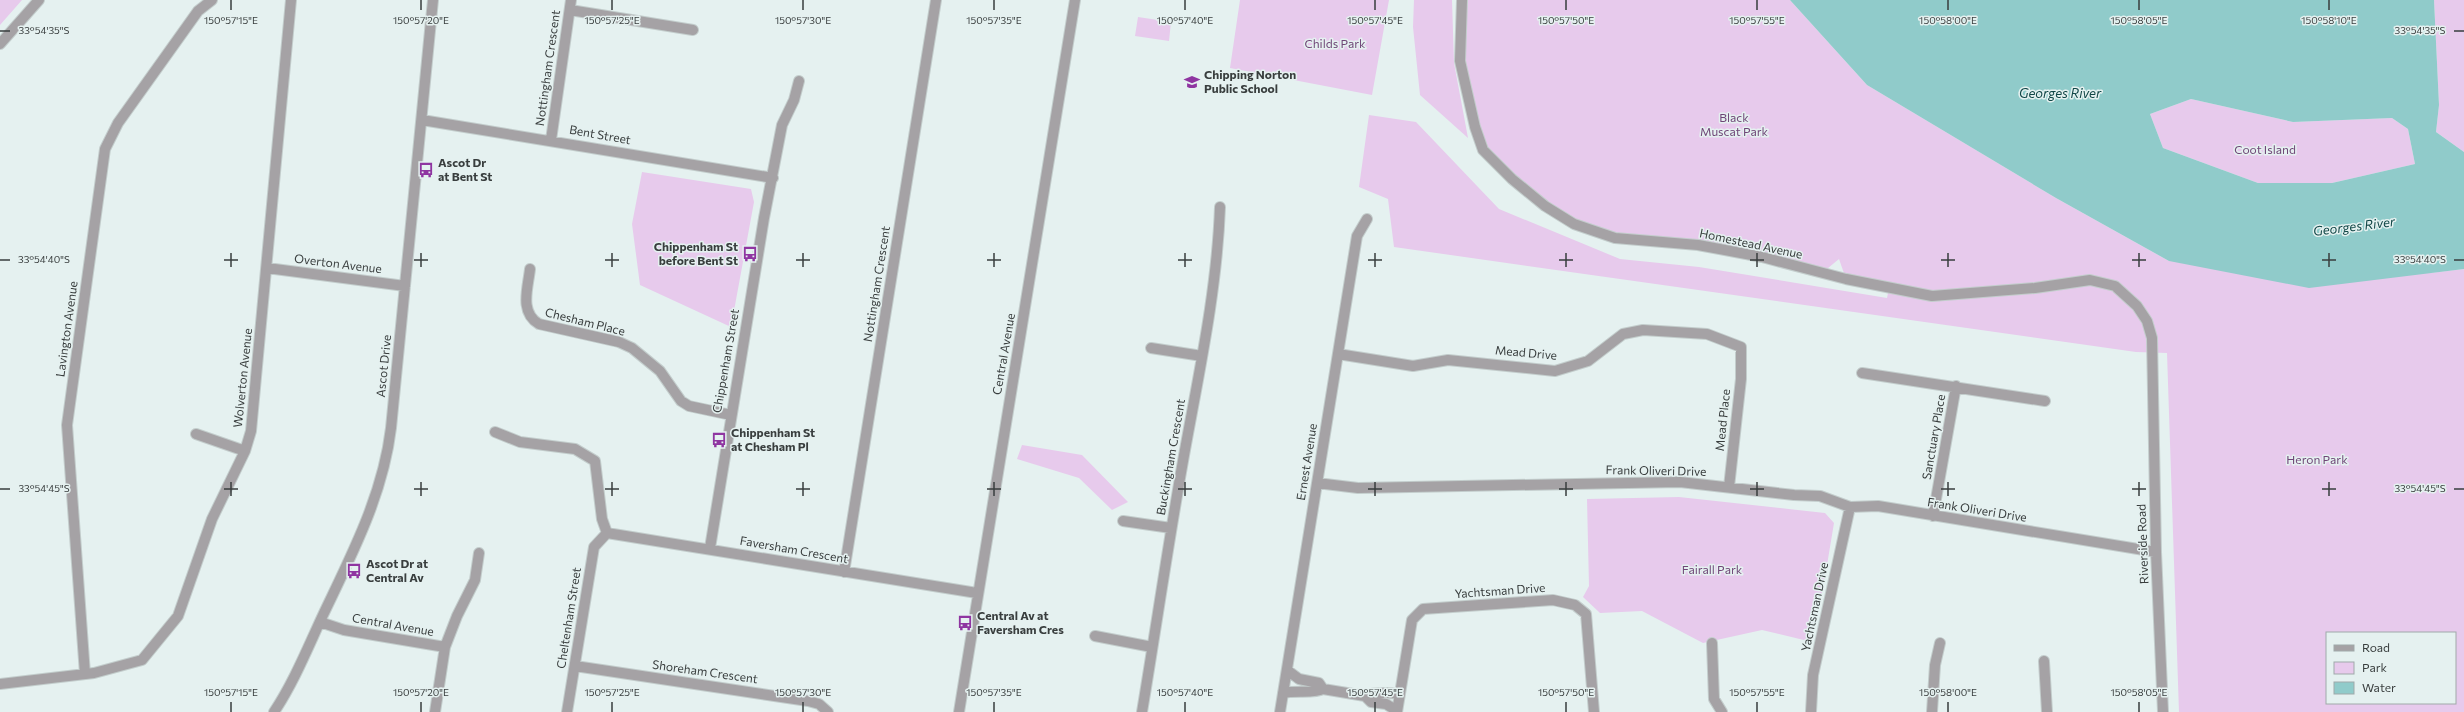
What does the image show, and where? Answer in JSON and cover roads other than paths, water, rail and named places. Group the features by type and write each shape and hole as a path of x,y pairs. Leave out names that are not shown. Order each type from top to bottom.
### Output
{"street":[{"path":"0,44 39,0"},
{"name":"Lavington Avenue","path":"85,674 67,425 105,149 118,123 198,10 212,0"},
{"name":"Wolverton Avenue","path":"0,684 85,674 142,660 178,616 212,519 244,452 251,431 291,0"},
{"name":"Ascot Drive","path":"274,712 320,622 368,518 383,474 389,445 433,0"},
{"name":"Nottingham Crescent","path":"844,572 936,0"},
{"name":"Central Avenue","path":"959,712 977,592 1075,0"},
{"name":"Homestead Avenue","path":"1462,0 1460,61 1475,127 1483,150 1512,179 1545,206 1574,224 1615,238 1698,244 1762,257 1846,279 1932,296 2035,288 2090,280 2114,286 2137,306"},
{"path":"571,5 693,30"},
{"name":"Nottingham Crescent","path":"551,140 571,5"},
{"name":"Chippenham Street","path":"710,548 764,218 773,178 782,125 794,100 799,81"},
{"name":"Bent Street","path":"422,120 551,140 773,178"},
{"name":"Buckingham Crescent","path":"1142,712 1171,528 1202,356 1218,244 1220,207"},
{"name":"Ernest Avenue","path":"1280,712 1357,236 1366,219"},
{"name":"Overton Avenue","path":"267,268 405,286"},
{"name":"Chesham Place","path":"530,269 526,307 534,322 619,342 632,348 660,371 681,401 689,406 731,414"},
{"name":"Riverside Road","path":"2137,306 2146,321 2152,338 2156,552 2163,712"},
{"name":"Mead Drive","path":"1338,354 1413,366 1448,360 1555,371 1588,361 1623,334 1643,330 1706,334 1741,347 1741,379"},
{"path":"1151,348 1202,356"},
{"name":"Sanctuary Place","path":"1862,373 1956,386 2045,401"},
{"name":"Mead Place","path":"1729,487 1741,379"},
{"name":"Sanctuary Place","path":"1933,516 1956,386"},
{"path":"495,432 520,442 575,450 595,461 602,519 607,533"},
{"path":"196,434 244,452"},
{"name":"Frank Oliveri Drive","path":"1317,483 1358,488 1680,482 1794,495 1820,496 1850,508 1878,506 2156,552"},
{"name":"Yachtsman Drive","path":"1811,712 1813,675 1850,508"},
{"path":"1123,521 1171,528"},
{"name":"Faversham Crescent","path":"607,533 710,548 844,572 977,592"},
{"name":"Cheltenham Street","path":"567,712 594,547 607,533"},
{"path":"445,647 457,616 476,580 479,553"},
{"name":"Yachtsman Drive","path":"1397,711 1412,620 1423,609 1553,600 1575,605 1586,614 1594,712"},
{"name":"Central Avenue","path":"320,622 344,630 445,647 435,712"},
{"path":"1095,636 1152,647"},
{"path":"1712,643 1714,699 1722,712"},
{"path":"1932,712 1935,665 1940,643"},
{"path":"2044,661 2046,712"},
{"name":"Shoreham Crescent","path":"575,666 808,701 819,704 828,712"},
{"path":"1287,670 1299,679 1319,683 1323,689"},
{"path":"1283,693 1298,690 1317,692 1323,689 1365,696 1372,702 1386,704 1397,711"},
{"path":"1365,696 1373,692 1400,693"}],"water":[{"name":"Georges River","path":"1790,0 2434,0 2439,105 2436,132 2464,152 2464,269 2309,288 2169,261 2056,198 1867,85","holes":["2191,99 2293,122 2392,118 2408,129 2415,164 2332,183 2258,183 2163,148 2150,114"]}],"place":[{"name":"Chipping Norton Public School","path":"1192,82"},
{"name":"Ascot Dr at Bent St","path":"426,170"},
{"name":"Chippenham St before Bent St","path":"750,254"},
{"name":"Chippenham St at Chesham Pl","path":"719,440"},
{"name":"Ascot Dr at Central Av","path":"354,571"},
{"name":"Central Av at Faversham Cres","path":"965,623"}],"park label":[{"name":"Childs Park","path":"1335,44"},
{"name":"Black Muscat Park","path":"1734,125"},
{"name":"Coot Island","path":"2265,150"},
{"name":"Heron Park","path":"2317,460"},
{"name":"Fairall Park","path":"1712,570"}]}
